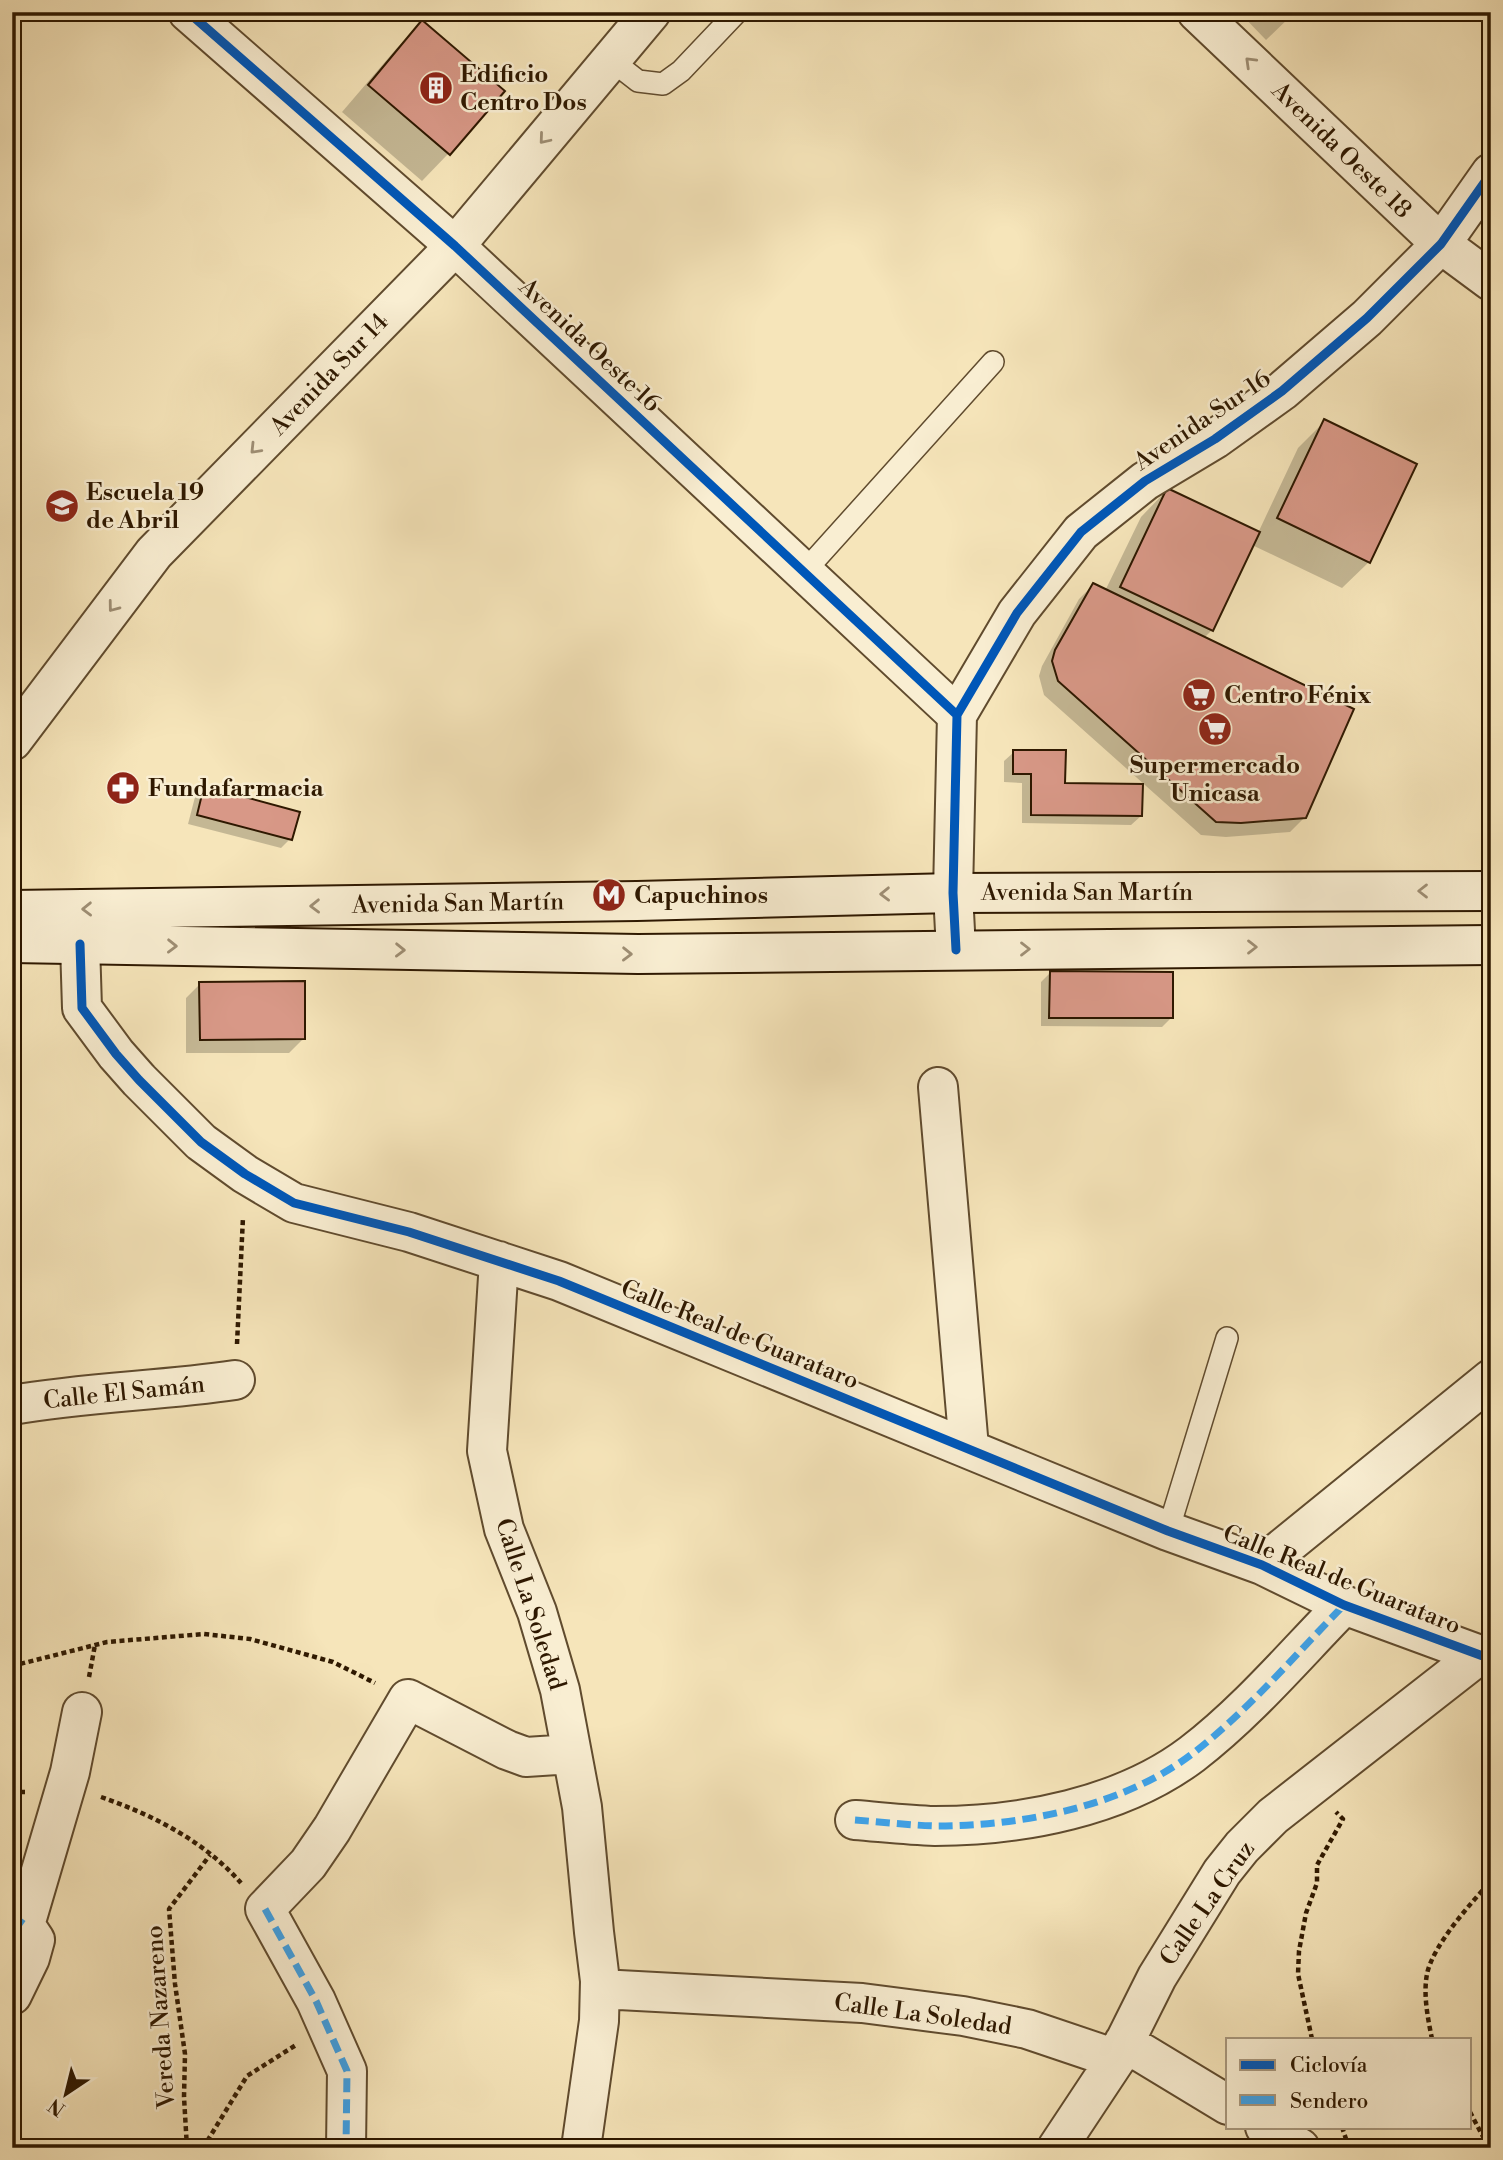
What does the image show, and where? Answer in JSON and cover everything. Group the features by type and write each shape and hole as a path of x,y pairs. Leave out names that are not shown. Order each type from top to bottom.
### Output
{"street":[{"name":"Avenida Oeste 16","path":"188,12 455,246 957,715"},
{"name":"Avenida Sur 14","path":"12,741 153,553 455,246 652,12"},
{"name":"Avenida Oeste 18","path":"1197,12 1441,244 1491,281"},
{"name":"Avenida Sur 16","path":"957,715 1017,613 1081,532 1145,481 1215,439 1282,391 1367,318 1441,244 1491,173"},
{"path":"957,715 953,893 957,950"},
{"name":"Avenida San Martín","path":"12,910 637,901 953,893 1491,891"},
{"name":"Avenida San Martín","path":"12,943 638,954 1491,946"},
{"name":"Calle Real de Guarataro","path":"80,944 82,1008 116,1054 201,1142 245,1174 294,1203 409,1232 559,1281 1168,1531 1262,1565 1345,1605 1485,1657"},
{"path":"939,1087 969,1448"},
{"name":"Calle La Soledad","path":"499,1261 487,1451 504,1529 537,1612 560,1689 582,1807 600,1989 599,2021 581,2148"},
{"path":"1262,1565 1491,1379"},
{"name":"Calle El Samán","path":"12,1405 235,1380"},
{"path":"855,1820 933,1826 982,1824 1048,1815 1115,1796 1146,1783 1191,1755 1234,1719 1345,1605"},
{"name":"Calle La Cruz","path":"1057,2148 1120,2050 1157,1977 1222,1872 1242,1847 1273,1816 1310,1787 1485,1657"},
{"path":"346,2148 347,2071 316,2001 265,1909 308,1864 332,1829 408,1699 526,1757 572,1754"},
{"path":"12,1995 30,1958 35,1940 19,1920 66,1785 82,1712"},
{"name":"Calle La Soledad","path":"600,1989 862,2003 963,2016 1120,2050 1226,2104"},
{"path":"1267,2128 1300,2148"}],"lane":[{"path":"611,60 638,81 663,84 681,71 737,12"},
{"path":"804,572 993,362"},
{"path":"1168,1531 1227,1338"}],"path":[{"path":"235,1380 245,1174"},
{"path":"12,1666 107,1642 204,1634 250,1639 333,1662 408,1699"},
{"path":"66,1785 137,1810 184,1834 234,1874 265,1909"},
{"path":"1310,1787 1343,1819 1317,1865 1317,1882 1306,1913 1299,1951 1298,1974 1312,2038"},
{"path":"1432,2038 1427,2017 1427,1974 1435,1955 1457,1920 1491,1881"},
{"path":"203,2148 247,2076 327,2025"},
{"path":"1472,2116 1489,2148"},
{"path":"1342,2128 1349,2148"}],"building":[{"name":"Edificio Centro Dos","path":"422,20 505,91 450,155 368,85"},
{"path":"1324,419 1417,464 1370,563 1277,518"},
{"path":"1167,488 1260,532 1213,631 1120,587"},
{"name":"Centro Fénix","path":"1093,583 1354,709 1306,818 1241,823 1216,822 1058,681 1052,661 1055,650"},
{"path":"1013,750 1066,750 1065,783 1143,784 1142,816 1031,815 1031,774 1013,774"},
{"path":"204,786 300,812 292,840 197,815"},
{"path":"1050,971 1173,972 1173,1018 1049,1018"},
{"path":"305,981 305,1039 200,1040 199,982"}],"marked path":[{"path":"855,1820 935,1826 1002,1822 1070,1810 1134,1788 1192,1754 1213,1737 1252,1701 1344,1605"},
{"path":"265,1909 316,2001 347,2071 346,2148"},
{"path":"12,1916 25,1925"}],"cycle path":[{"path":"188,12 455,246 957,715"},
{"path":"956,950 953,893 957,715 1017,613 1081,532 1145,481 1215,439 1282,391 1367,318 1441,244 1491,173"},
{"path":"80,944 82,1008 116,1054 201,1142 245,1174 294,1203 409,1232 559,1281 1168,1531 1262,1565 1344,1605 1491,1659"}],"place":[{"name":"Edificio Centro Dos","path":"436,88"},
{"name":"Escuela 19 de Abril","path":"62,506"},
{"name":"Centro Fénix","path":"1199,695"},
{"name":"Supermercado Unicasa","path":"1215,729"},
{"name":"Fundafarmacia","path":"123,788"},
{"name":"Capuchinos","path":"609,895"}]}
